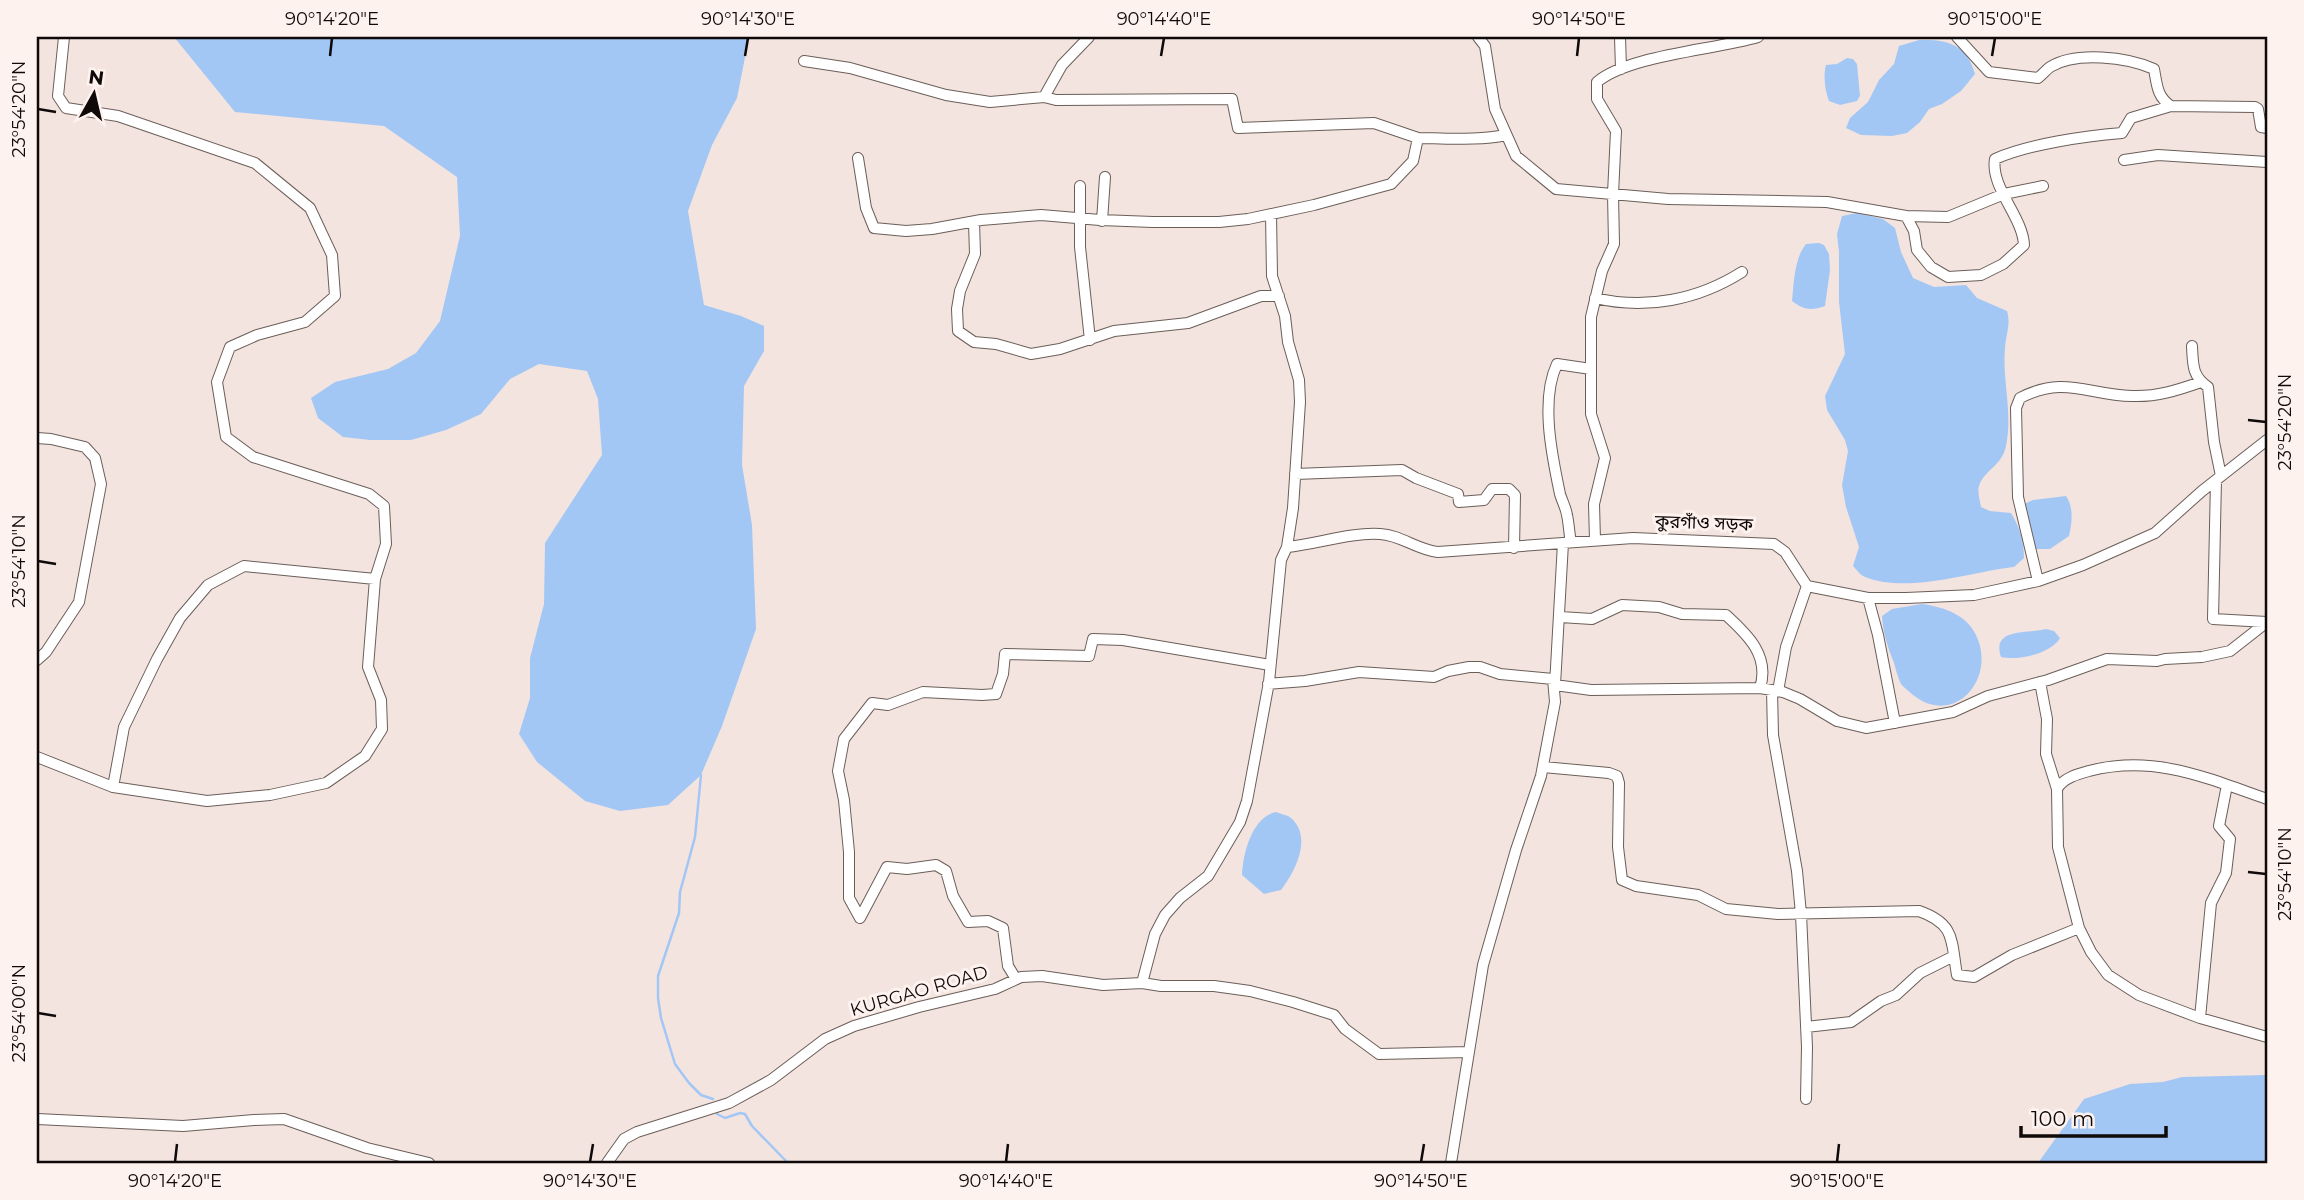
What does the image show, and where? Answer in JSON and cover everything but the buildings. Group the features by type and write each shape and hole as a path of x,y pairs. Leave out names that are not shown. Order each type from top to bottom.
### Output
{"street":[{"path":"37,757 113,787 207,801 270,794 326,783 365,756 383,729 380,700 368,667 375,579 386,544 384,506 369,494 253,457 226,437 217,382 230,347 257,335 305,322 335,296 332,255 310,208 255,163 118,116 66,108 58,96 64,37"},
{"path":"1044,97 1062,65 1088,37"},
{"path":"1478,37 1485,46 1495,109 1516,156 1556,189 1668,199 1827,202 1906,216 1948,217 2004,194 2043,186"},
{"path":"1620,37 1622,69"},
{"path":"1595,540 1594,504 1605,458 1591,414 1591,317 1614,244 1616,131 1597,99 1597,82 1607,74 1644,61 1735,44 1758,37"},
{"path":"1957,37 1990,72 2020,78 2038,78 2051,66 2086,56 2140,63 2154,69 2158,92 2171,106"},
{"path":"804,61 850,68 946,96 990,102 1044,97 1056,100 1232,99 1238,128 1374,123 1418,138 1476,139 1506,135"},
{"path":"1906,216 1914,231 1917,250 1931,267 1948,277 1981,275 2003,264 2024,245 2024,232 1994,168 1996,159 2008,153 2122,133 2131,118 2171,106 2255,107 2258,109 2261,127 2267,128"},
{"path":"858,158 866,208 874,228 906,231 1041,215 1102,220 1219,222 1271,214 1391,184 1413,161 1418,138"},
{"path":"2124,160 2158,155 2267,162"},
{"path":"1102,220 1104,177"},
{"path":"1080,186 1080,247 1090,340"},
{"path":"1142,983 1155,934 1165,915 1180,898 1208,876 1240,821 1250,788 1268,684 1279,572 1287,547 1300,402 1299,380 1272,276 1271,214"},
{"path":"974,222 975,254 960,290 957,309 958,331 974,342 996,344 1031,354 1090,340 1114,331 1188,323 1261,296 1279,296"},
{"path":"1595,298 1633,304 1658,302 1705,292 1742,272"},
{"path":"2192,346 2193,372 2208,387 2218,478 2213,619 2267,622"},
{"path":"1451,1163 1483,965 1516,850 1534,802 1555,702 1567,512 1561,497 1552,443 1548,398 1550,378 1557,364 1591,369"},
{"path":"2038,581 2018,497 2016,408 2020,398 2048,386 2129,396 2153,396 2201,382"},
{"path":"37,438 85,447 95,458 101,484 79,602 46,652 37,660"},
{"path":"1770,689 1807,586 1868,598 1975,595 2038,581 2083,565 2155,533 2267,440"},
{"path":"1295,474 1402,470 1458,494 1459,502 1484,500 1492,489 1509,489 1515,495 1514,548"},
{"name":"কুরগাঁও সড়ক","path":"1287,547 1380,534 1438,552 1643,538 1774,544 1785,552 1807,586"},
{"path":"113,787 124,727 180,618 208,585 244,566 375,579"},
{"path":"1868,598 1895,723"},
{"path":"1560,617 1592,619 1622,605 1659,607 1682,614 1726,615 1743,630 1760,656 1770,689 1773,735 1797,871 1806,1027 1806,1099"},
{"path":"1555,685 1591,690 1770,689 1800,699 1837,721 1866,728 1953,712 1988,696 2107,659 2157,661 2202,657 2230,651 2267,622"},
{"path":"1016,979 1008,965 1003,928 988,921 968,922 953,896 946,871 936,865 907,869 887,867 860,918 849,898 849,852 838,771 844,739 872,703 888,705 923,692 996,694 1003,674 1005,654 1090,656 1093,639 1123,640 1270,665"},
{"path":"1268,684 1359,672 1434,677 1448,671 1480,667 1500,674 1553,680 1555,685"},
{"path":"2040,682 2047,719 2046,754 2057,789 2059,847 2079,928 2091,951 2108,975 2139,995 2200,1018 2267,1037"},
{"path":"2057,789 2060,784 2077,774 2104,767 2135,764 2165,766 2267,799"},
{"path":"1543,767 1617,776 1618,847 1622,880 1636,886 1698,895 1726,909 1778,914 1919,911 1936,917 1947,927 1957,975 1974,977 2012,955 2079,928"},
{"path":"2200,1018 2211,903 2226,873 2229,856 2230,839 2219,826 2227,785"},
{"path":"1806,1027 1851,1022 1881,1001 1896,995 1920,973 1954,956"},
{"name":"KURGAO ROAD","path":"607,1163 624,1139 636,1132 729,1102 771,1080 825,1039 854,1026 995,989 1021,977 1041,976 1103,985 1142,983 1161,986 1214,986 1250,991 1334,1016 1345,1029 1379,1054 1469,1052"},
{"path":"37,1119 183,1126 284,1119 367,1148 429,1163"}],"water":[{"path":"174,37 749,37 737,98 712,145 688,211 704,305 764,326 764,351 744,386 742,465 752,525 756,629 722,726 701,775 668,805 620,811 585,801 537,762 519,734 530,698 530,658 544,604 545,543 602,455 598,399 587,371 539,364 510,379 481,414 446,430 411,440 343,437 318,418 311,398 335,382 388,369 416,353 440,321 460,236 457,177 384,126 235,112"},
{"path":"1919,40 1954,45 1967,56 1975,74 1961,91 1929,109 1920,122 1907,133 1892,136 1861,135 1846,128 1850,118 1868,102 1879,80 1894,64 1899,46"},
{"path":"1847,58 1853,59 1857,64 1860,96 1857,101 1840,105 1829,101 1825,69 1826,65 1837,64"},
{"path":"1857,213 1883,219 1895,228 1901,252 1913,278 1934,287 1966,285 1977,298 2007,311 2004,360 2008,421 2006,446 2001,458 1981,481 1978,491 1981,507 1990,511 2011,513 2017,524 2024,558 2014,567 1919,583 1900,583 1865,577 1853,566 1859,547 1842,485 1848,451 1845,440 1827,410 1825,396 1845,354 1839,302 1837,234 1842,216"},
{"path":"1806,244 1824,245 1829,254 1830,270 1825,306 1808,309 1792,301 1795,271"},
{"path":"2066,496 2071,510 2069,536 2050,549 2035,549 2024,504 2033,500"},
{"path":"1922,604 1938,607 1960,617 1972,628 1981,651 1981,667 1968,694 1957,702 1944,706 1929,704 1902,685 1883,628 1882,616 1892,609"},
{"path":"2046,629 2054,631 2060,638 2056,644 2042,652 2024,657 2001,657 1999,647 2006,636"},
{"path":"1276,812 1290,817 1297,826 1301,835 1300,854 1292,874 1281,890 1264,894 1242,875 1243,866 1255,828 1268,815"},
{"path":"2267,1075 2267,1163 2038,1163 2084,1099 2130,1084 2163,1082 2182,1077"}],"waterway":[{"path":"701,775 695,837 680,892 679,913 658,976 658,998 675,1064 701,1095 713,1099"},
{"path":"717,1114 725,1118 745,1114 752,1126 788,1163"}]}
